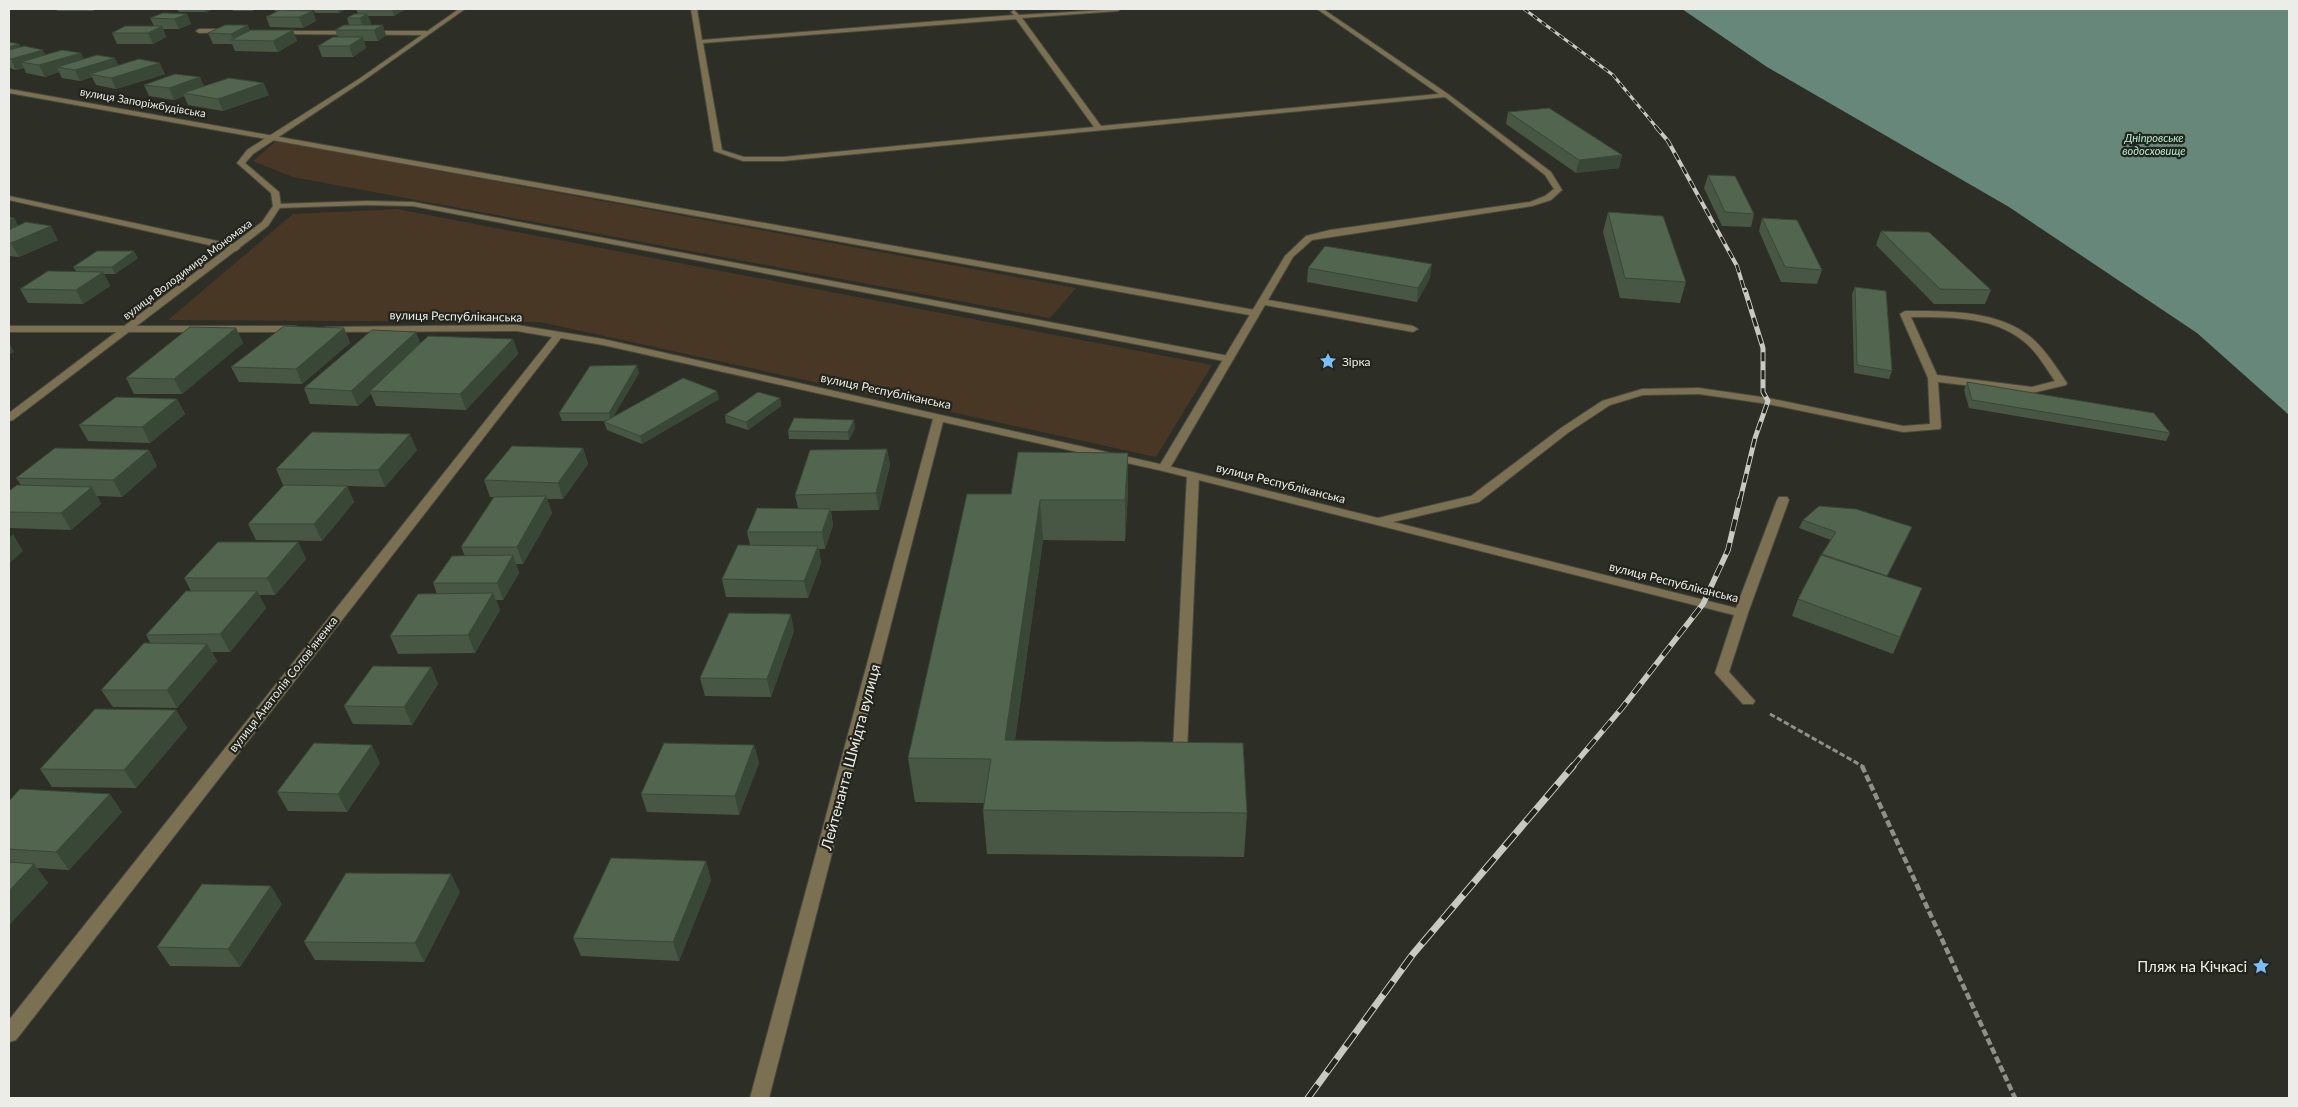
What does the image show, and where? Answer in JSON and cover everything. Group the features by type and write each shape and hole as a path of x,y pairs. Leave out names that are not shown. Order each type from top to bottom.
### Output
{"street":[{"path":"462,9 426,32 361,80 250,152 240,163 276,192 277,206 366,203 413,204 1229,359"},
{"path":"694,9 698,42 718,151 743,159 783,159 1446,95"},
{"path":"1011,9 1099,128"},
{"path":"698,42 1118,9"},
{"path":"1164,468 1289,256 1309,238 1330,232 1532,204 1548,198 1558,190 1548,174 1446,95 1320,9"},
{"path":"199,31 238,32"},
{"path":"268,32 426,32"},
{"name":"вулиця Запоріжбудівська","path":"9,91 274,136 1256,313"},
{"path":"9,198 236,248"},
{"name":"вулиця Володимира Мономаха","path":"9,418 125,329 236,248 265,224 277,206"},
{"path":"1262,302 1413,329"},
{"path":"1379,522 1475,499 1565,430 1606,403 1642,392 1699,391 1768,401 1903,429 1936,427 1933,378 1905,314 1941,314 2004,326 2026,338 2062,383 2032,390 1933,378"},
{"name":"вулиця Республіканська","path":"9,329 517,328 603,342 940,416 1164,468 1741,613"},
{"name":"вулиця Анатолія Солов’яненка","path":"9,1034 558,335"},
{"name":"Лейтенанта Шмідта вулиця","path":"760,1098 940,416"},
{"path":"1180,751 1193,475"},
{"path":"1748,701 1722,673 1741,613 1783,500"}],"path":[{"path":"1748,701 1864,767 2015,1098"}],"shaded area":[{"path":"276,141 1076,288 1050,318 293,177 253,161"},
{"path":"397,209 1212,365 1156,457 540,322 168,320 293,214"}],"water":[{"name":"Дніпровське водосховище","path":"1682,9 2289,9 2289,415 2197,333 2009,207 1767,67"}],"building":[{"path":"280,10 313,11 299,17 266,17"},
{"path":"163,13 187,14 174,19 150,18"},
{"path":"354,14 367,14 360,18 347,18"},
{"path":"225,25 248,25 231,34 208,33"},
{"path":"344,25 383,25 374,30 335,30"},
{"path":"125,26 162,26 148,33 112,33"},
{"path":"251,30 293,30 273,41 231,40"},
{"path":"333,37 363,37 349,46 318,46"},
{"path":"9,42 19,44 9,47"},
{"path":"24,46 43,50 9,58 9,50"},
{"path":"62,50 81,53 39,65 21,62"},
{"path":"97,55 115,58 75,70 57,67"},
{"path":"139,59 160,63 111,78 90,74"},
{"path":"175,74 200,77 169,88 144,85"},
{"path":"229,78 264,83 218,99 183,93"},
{"path":"1549,108 1622,155 1579,160 1508,112"},
{"path":"1708,175 1735,176 1754,214 1725,212"},
{"path":"1608,212 1663,216 1686,282 1625,278"},
{"path":"1762,218 1797,220 1822,270 1785,267"},
{"path":"26,222 51,226 9,243 9,230"},
{"path":"1881,231 1929,232 1991,290 1940,289"},
{"path":"1325,246 1432,264 1418,288 1308,268"},
{"path":"97,251 134,251 112,267 73,267"},
{"path":"48,271 103,272 76,290 20,289"},
{"path":"1855,287 1886,291 1892,371 1857,365"},
{"path":"284,326 344,328 296,369 231,367"},
{"path":"190,327 236,328 174,379 126,378"},
{"path":"372,330 416,332 351,391 304,388"},
{"path":"428,336 513,339 460,394 370,391"},
{"path":"637,365 609,413 559,413 590,366"},
{"path":"683,378 717,391 640,436 604,422"},
{"path":"1967,382 2154,413 2170,433 1972,400"},
{"path":"758,392 780,398 746,422 725,415"},
{"path":"116,397 177,399 142,427 79,425"},
{"path":"794,418 854,420 848,432 788,431"},
{"path":"312,432 410,434 378,470 276,469"},
{"path":"512,446 583,448 558,483 484,480"},
{"path":"55,448 149,450 113,480 16,478"},
{"path":"887,449 876,493 795,495 810,450"},
{"path":"1018,452 1128,453 1125,500 1040,500 1005,740 1243,743 1247,813 983,810 991,759 908,758 967,494 1011,494"},
{"path":"17,485 92,487 61,513 9,512 9,491"},
{"path":"284,485 347,486 314,524 248,524"},
{"path":"546,496 517,547 461,547 494,497"},
{"path":"1819,506 1856,509 1912,527 1887,576 1822,554 1836,532 1803,520"},
{"path":"757,508 830,509 822,532 747,532"},
{"path":"218,542 298,542 267,578 184,578"},
{"path":"738,545 818,546 804,581 722,579"},
{"path":"513,555 497,583 433,583 452,556"},
{"path":"1821,555 1922,588 1900,637 1798,599"},
{"path":"186,591 257,591 220,634 146,635"},
{"path":"493,593 468,635 390,636 418,594"},
{"path":"729,613 791,614 767,679 700,678"},
{"path":"144,643 207,644 167,690 101,690"},
{"path":"373,666 431,667 404,707 344,706"},
{"path":"95,709 176,710 124,770 40,769"},
{"path":"314,743 372,745 338,794 277,792"},
{"path":"664,743 754,745 735,796 641,794"},
{"path":"20,789 110,794 56,852 9,849 9,801"},
{"path":"611,858 706,861 673,942 573,938"},
{"path":"9,862 34,864 9,891"},
{"path":"346,873 451,874 415,943 304,942"},
{"path":"202,884 271,886 228,949 157,947"}],"railway":[{"path":"1524,9 1613,75 1657,128"},
{"path":"1656,127 1668,141 1737,266 1745,292"},
{"path":"1740,500 1755,438 1768,401 1763,392 1763,348 1745,290"},
{"path":"1572,767 1622,708 1703,604 1728,550 1740,499"},
{"path":"1308,1098 1413,954 1573,766"}],"place":[{"name":"Зірка","path":"1328,361"},
{"name":"Пляж на Кічкасі","path":"2261,966"}]}
